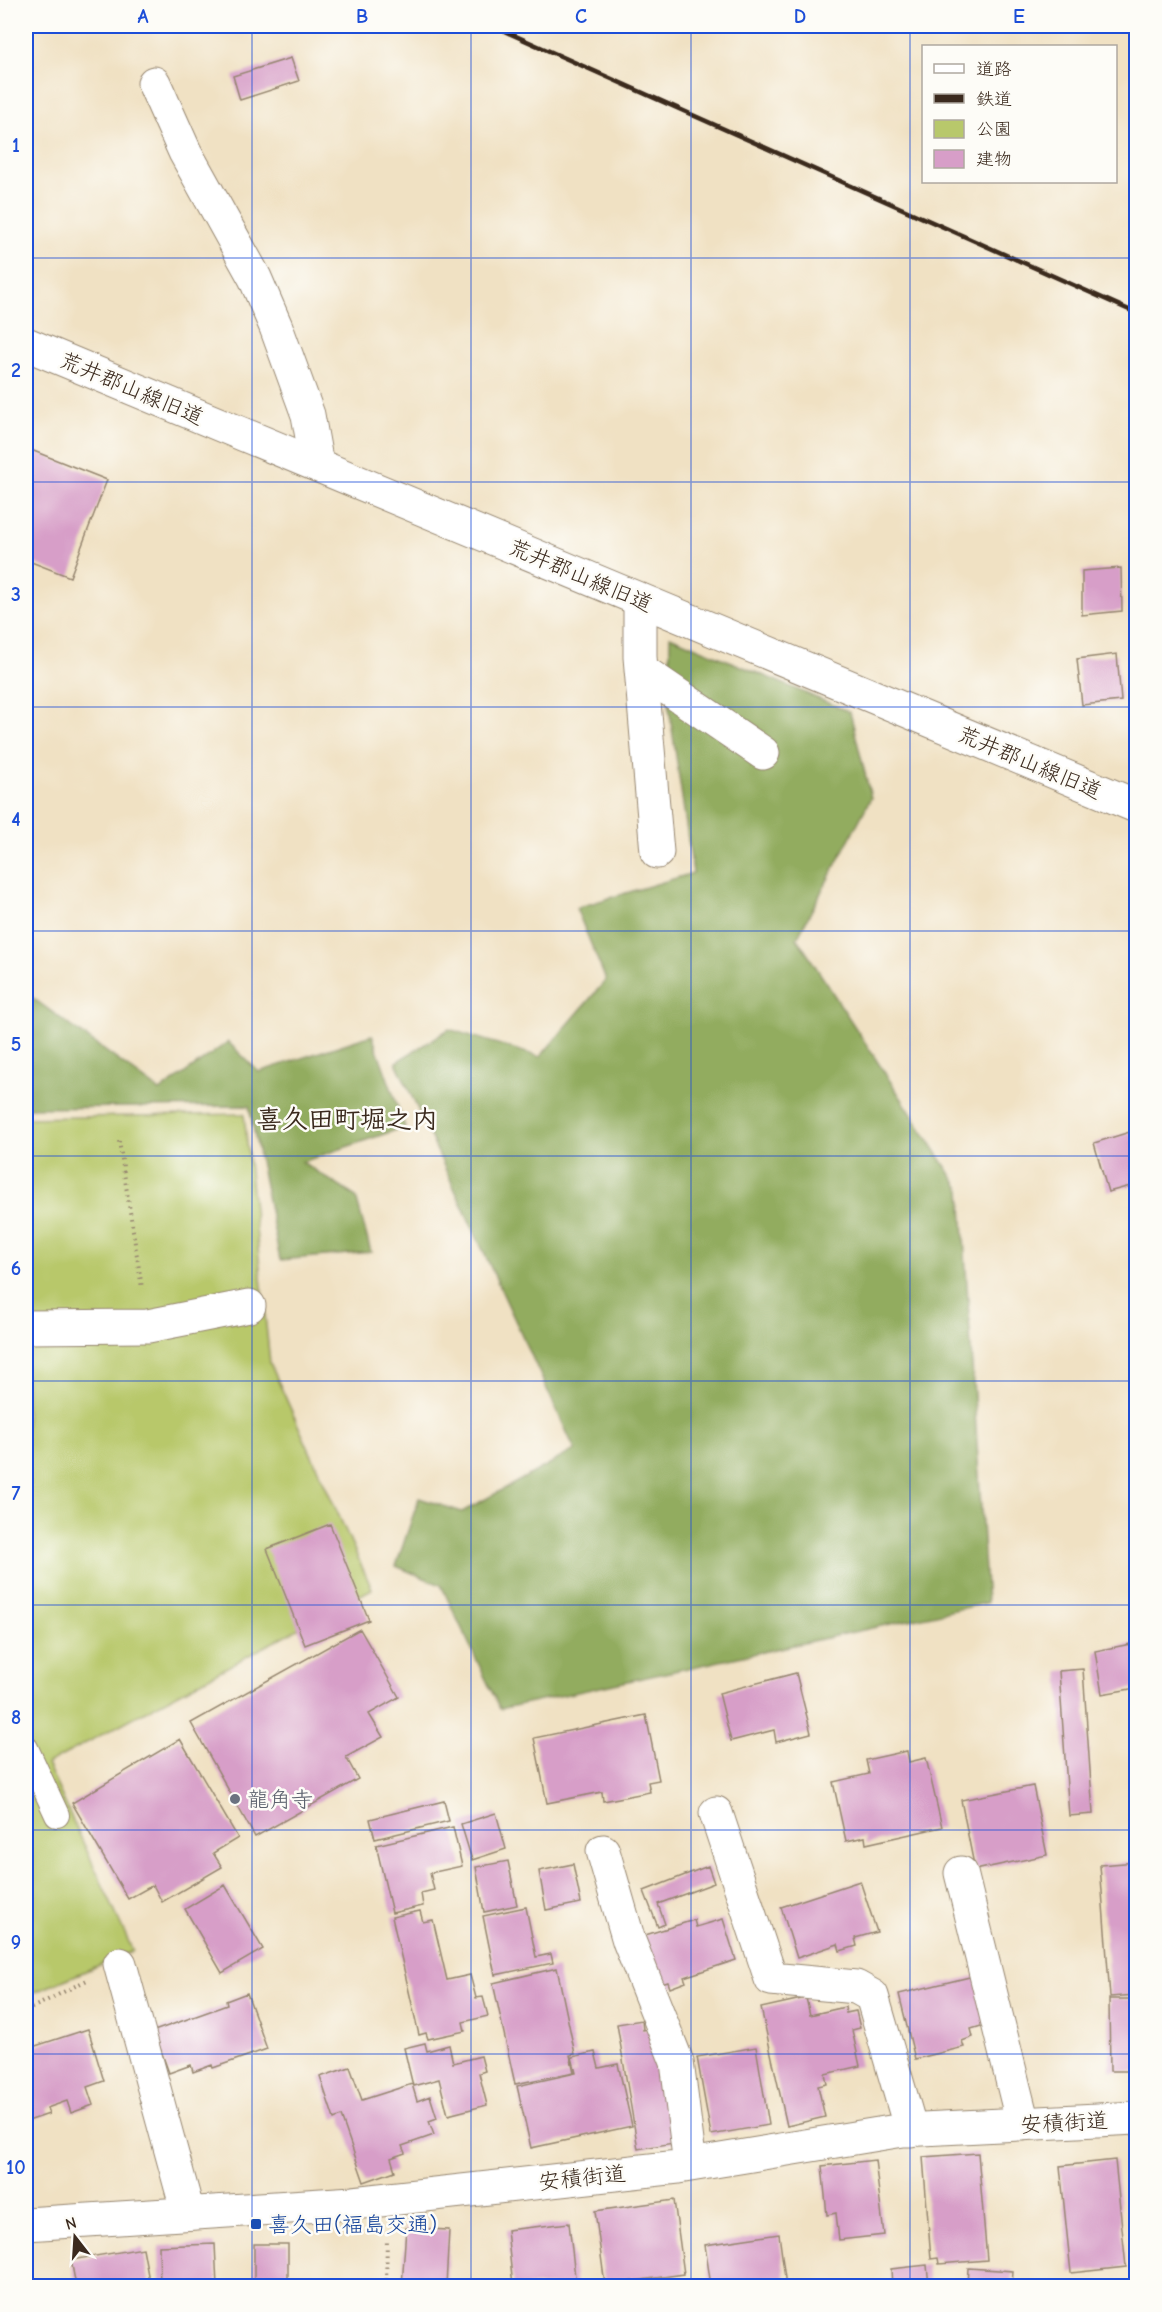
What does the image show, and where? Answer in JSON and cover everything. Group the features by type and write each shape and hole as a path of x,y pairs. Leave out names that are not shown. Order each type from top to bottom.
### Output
{"street":[{"path":"154,83 184,152 255,278 276,327 309,415 317,465"},
{"name":"荒井郡山線旧道","path":"26,344 1137,806"},
{"path":"640,600 640,670 657,852"},
{"path":"640,670 763,753"},
{"path":"26,1327 148,1326 249,1306"},
{"path":"716,1813 771,1979 856,1987 872,1996 911,2130"},
{"path":"603,1851 629,1941 677,2062 690,2165"},
{"path":"961,1873 1023,2124"},
{"path":"120,1964 188,2213"},
{"name":"安積街道","path":"26,2224 388,2199 690,2165 826,2141 911,2130 1137,2118"}],"lane":[{"path":"26,1748 57,1815"}],"path":[{"path":"118,1141 148,1326"},
{"path":"26,2011 120,1964"},
{"path":"386,2286 388,2199"}],"green space":[{"path":"670,636 850,712 871,798 797,938 961,1190 987,1603 500,1709 441,1585 396,1566 419,1498 462,1512 575,1450 396,1062 449,1029 540,1057 606,980 576,908 693,873 669,708"},
{"path":"26,993 160,1091 228,1042 259,1072 372,1035 405,1127 302,1162 356,1197 371,1252 280,1260 249,1106 26,1108"},
{"path":"244,1114 270,1363 372,1589 47,1764 133,1951 26,1996 26,1118"}],"building":[{"path":"291,58 299,81 240,100 233,76"},
{"path":"26,448 107,480 70,577 26,560"},
{"path":"1121,568 1122,611 1082,615 1082,571"},
{"path":"1117,654 1121,701 1082,705 1077,659"},
{"path":"1136,1130 1136,1178 1132,1179 1134,1185 1108,1192 1094,1143"},
{"path":"330,1524 369,1620 305,1645 267,1549"},
{"path":"360,1629 399,1697 369,1714 383,1737 346,1757 358,1779 255,1837 191,1723"},
{"path":"1136,1643 1136,1688 1102,1694 1095,1651"},
{"path":"1083,1669 1093,1814 1069,1816 1059,1671"},
{"path":"796,1673 811,1733 776,1742 774,1730 731,1741 719,1693"},
{"path":"646,1715 659,1780 648,1782 650,1792 603,1801 602,1792 547,1803 534,1738"},
{"path":"180,1739 238,1838 213,1853 222,1867 162,1902 153,1885 128,1899 72,1803"},
{"path":"907,1751 909,1762 926,1758 942,1827 866,1844 865,1837 846,1841 833,1782 869,1774 866,1760"},
{"path":"1033,1786 1047,1855 975,1870 961,1800"},
{"path":"444,1801 449,1821 375,1839 370,1819"},
{"path":"496,1813 506,1849 472,1860 461,1824"},
{"path":"453,1827 462,1866 430,1873 434,1890 421,1893 423,1906 392,1913 376,1845"},
{"path":"508,1861 517,1905 484,1912 476,1867"},
{"path":"1136,1862 1136,1995 1110,1997 1100,1865"},
{"path":"573,1864 581,1903 546,1910 539,1871"},
{"path":"708,1866 714,1883 658,1904 665,1924 658,1927 644,1891"},
{"path":"860,1881 877,1932 855,1938 857,1946 840,1951 838,1944 797,1958 781,1907"},
{"path":"225,1885 263,1949 222,1973 185,1909"},
{"path":"526,1907 536,1957 551,1954 553,1963 495,1975 483,1916"},
{"path":"420,1911 423,1922 433,1920 447,1980 470,1975 476,1998 483,1997 488,2016 463,2022 465,2031 428,2039 426,2033 419,2035 392,1917"},
{"path":"723,1919 736,1960 684,1977 686,1982 670,1988 668,1982 658,1985 642,1936 694,1920 696,1927"},
{"path":"557,1968 575,2054 570,2055 574,2072 515,2084 493,1983"},
{"path":"978,1975 991,2023 971,2029 973,2037 962,2041 964,2047 915,2059 899,1994"},
{"path":"247,1993 267,2049 213,2068 212,2065 193,2072 191,2065 169,2073 154,2031 227,2005 226,2001"},
{"path":"806,1998 810,2015 845,2007 846,2013 856,2011 860,2028 852,2030 860,2066 825,2074 827,2084 818,2086 825,2117 787,2126 761,2008"},
{"path":"1109,1999 1136,1999 1136,2071 1110,2071"},
{"path":"642,2020 643,2030 656,2028 674,2143 638,2149 617,2024"},
{"path":"88,2029 104,2081 87,2087 93,2105 71,2113 67,2101 47,2108 49,2114 28,2121 26,2114 26,2049"},
{"path":"425,2043 427,2051 449,2045 453,2063 481,2056 485,2071 479,2073 487,2105 448,2115 439,2079 413,2086 404,2048"},
{"path":"756,2047 769,2125 711,2135 697,2057"},
{"path":"595,2052 599,2068 618,2064 632,2126 531,2148 517,2086 576,2073 572,2057"},
{"path":"350,2067 362,2100 412,2084 417,2101 430,2096 437,2118 429,2121 434,2135 402,2146 405,2153 391,2158 395,2171 364,2182 341,2116 334,2119 320,2077"},
{"path":"978,2153 987,2260 939,2264 938,2258 931,2259 923,2157"},
{"path":"875,2160 884,2235 839,2240 836,2213 827,2215 822,2166"},
{"path":"1115,2160 1126,2267 1071,2273 1060,2166"},
{"path":"674,2200 684,2274 605,2285 595,2211"},
{"path":"569,2223 576,2286 513,2286 507,2230"},
{"path":"406,2228 449,2230 446,2286 402,2286"},
{"path":"779,2234 786,2286 711,2286 705,2245"},
{"path":"215,2244 217,2286 160,2286 159,2246"},
{"path":"254,2244 288,2244 288,2281 254,2281"},
{"path":"143,2248 150,2286 76,2286 71,2260"},
{"path":"927,2265 929,2286 892,2286 891,2269"},
{"path":"968,2268 1013,2271 1012,2286 967,2286"}],"railway":[{"path":"493,26 1136,313"}],"place":[{"name":"龍角寺","path":"235,1799"},
{"name":"喜久田(福島交通)","path":"256,2224"}],"district":[{"name":"喜久田町堀之内","path":"347,1119"}]}
